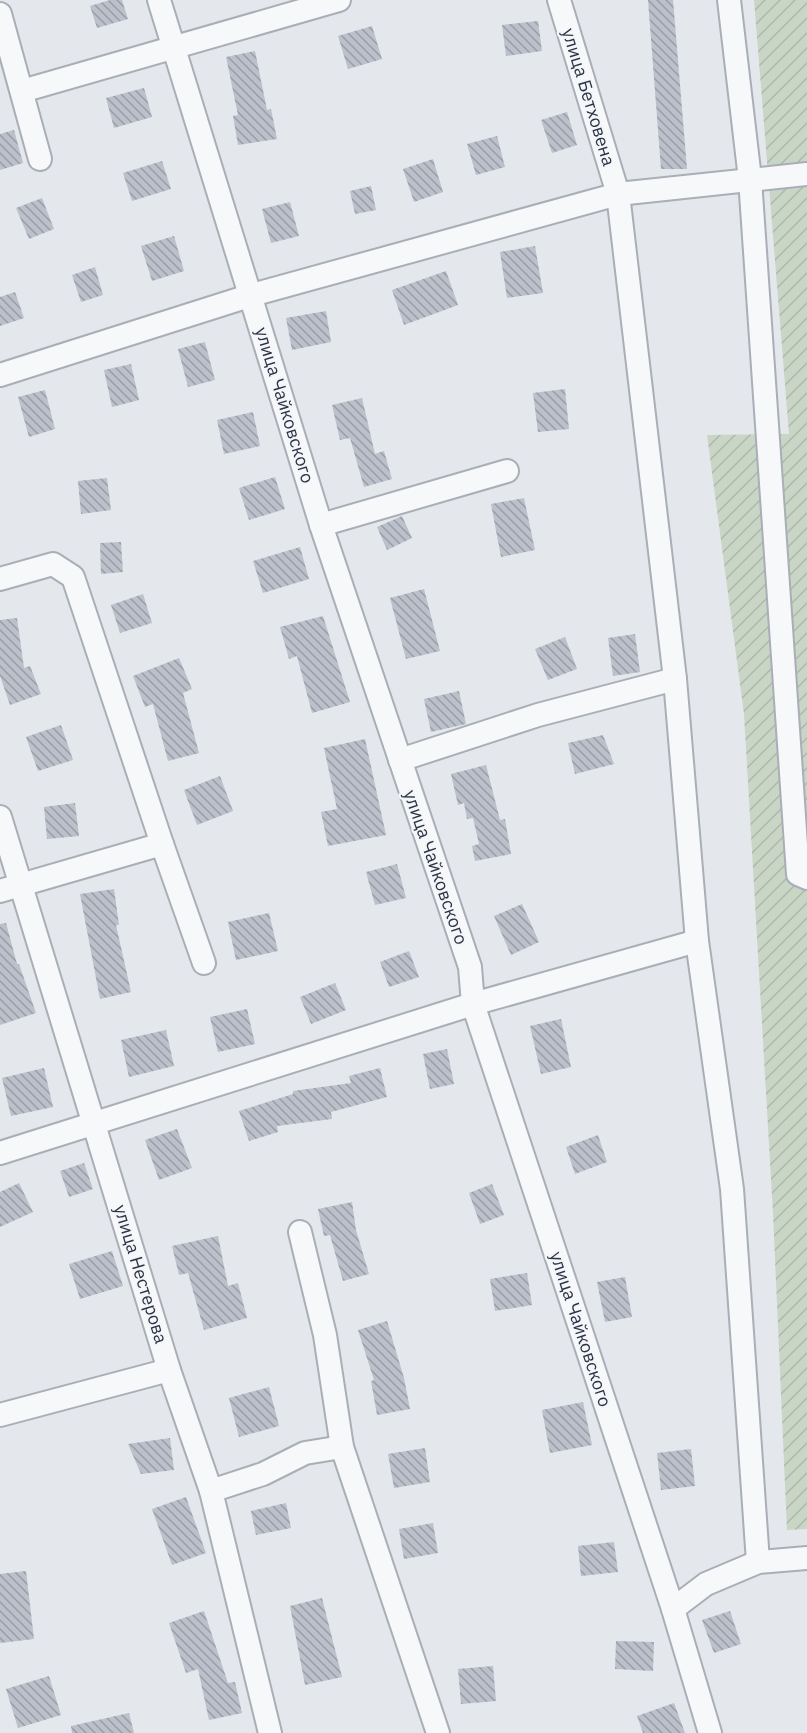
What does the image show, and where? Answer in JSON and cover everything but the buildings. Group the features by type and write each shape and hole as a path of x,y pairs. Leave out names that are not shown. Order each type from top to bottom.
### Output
{"street":[{"name":"улица Чайковского","path":"159,0 321,525 470,967 473,1004 673,1609 710,1733"},
{"path":"22,91 339,0"},
{"name":"улица Бетховена","path":"559,0 618,194 675,679 697,941 732,1189 758,1562"},
{"path":"729,0 750,179 798,874 807,878"},
{"path":"0,14 40,159"},
{"path":"0,375 252,296 618,194 807,174"},
{"path":"321,525 507,471"},
{"path":"0,579 53,564 73,577 204,963"},
{"path":"400,760 538,715 675,679"},
{"name":"улица Нестерова","path":"0,817 11,888 95,1123 169,1370 211,1491 270,1733"},
{"path":"11,888 162,843"},
{"path":"0,1153 473,1004 697,941"},
{"path":"300,1232 326,1335 342,1447 438,1733"},
{"path":"0,1415 169,1370"},
{"path":"211,1491 263,1474 305,1453 342,1447"},
{"path":"673,1609 706,1584 758,1562 807,1558"}],"green space":[{"path":"754,0 807,0 807,1529 787,1530 773,1213 744,714 707,435 789,434"}]}
